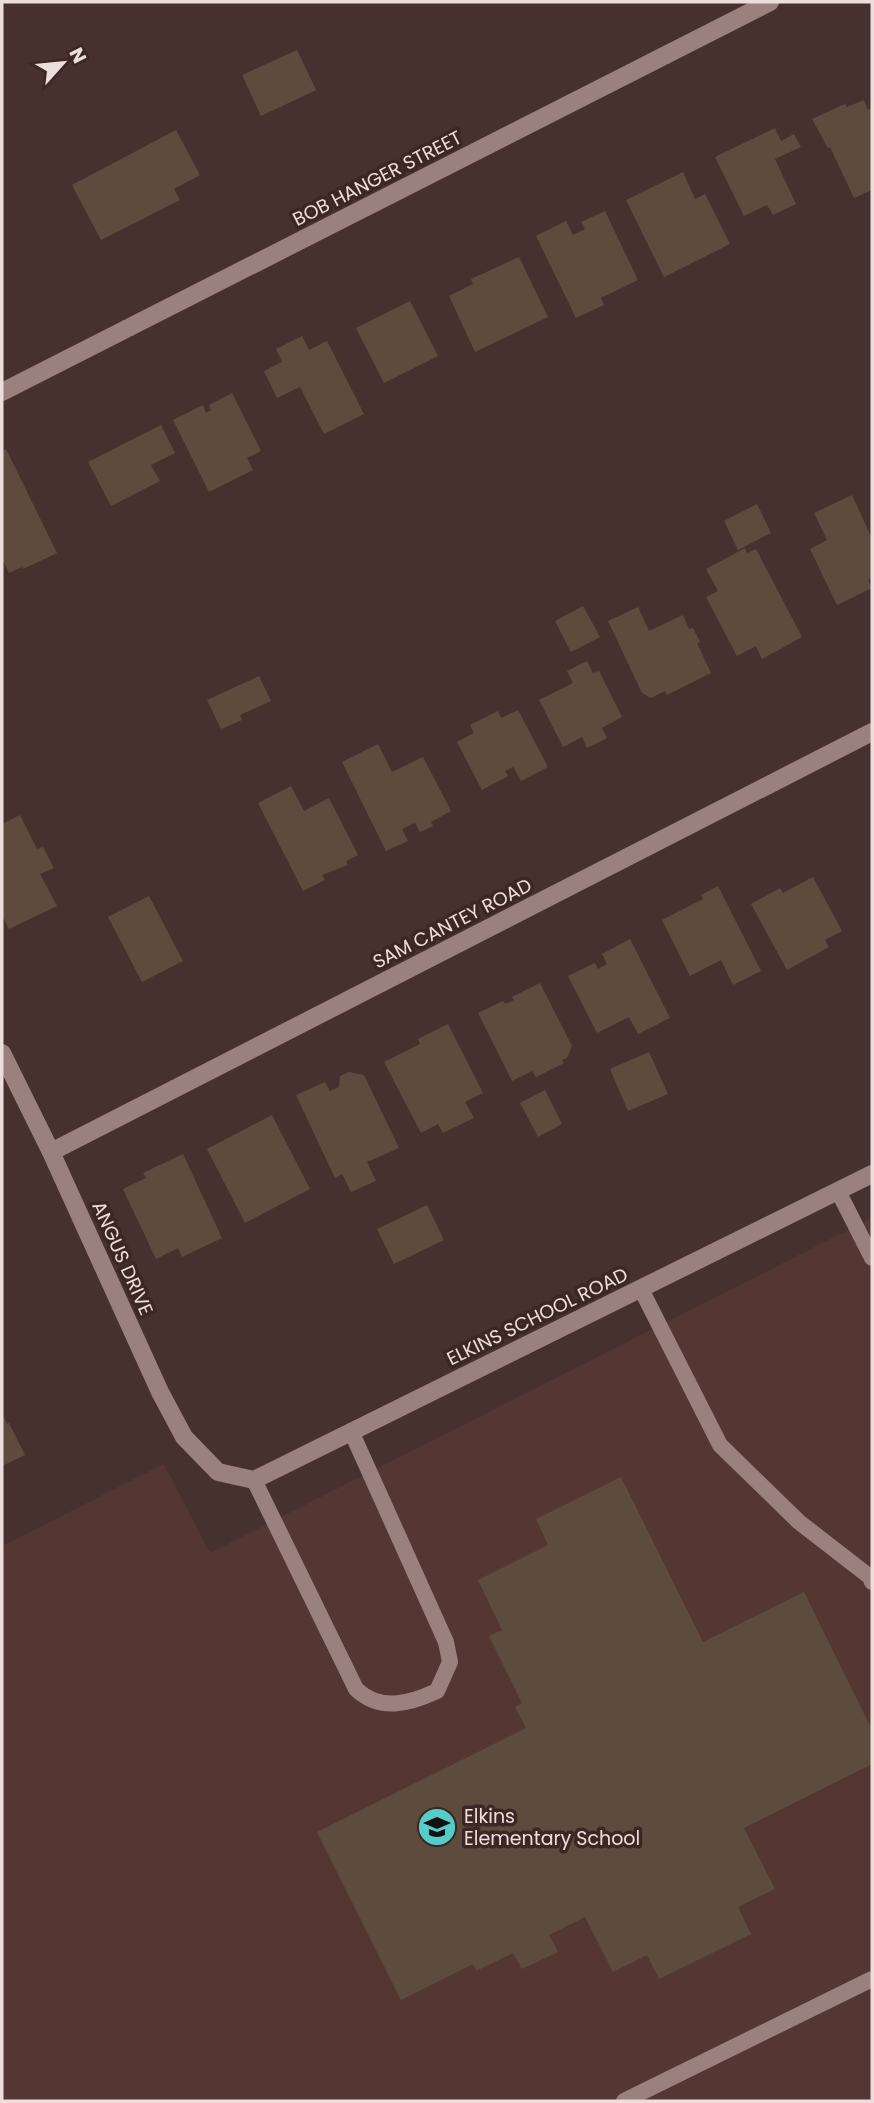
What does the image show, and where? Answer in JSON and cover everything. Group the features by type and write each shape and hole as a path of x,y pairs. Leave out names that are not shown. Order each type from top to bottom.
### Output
{"street":[{"name":"BOB HANGER STREET","path":"2,392 770,2"},
{"name":"SAM CANTEY ROAD","path":"51,1152 872,732"},
{"name":"ANGUS DRIVE","path":"2,1053 51,1152 160,1392 184,1437 218,1472 254,1480"},
{"name":"ELKINS SCHOOL ROAD","path":"254,1480 872,1174"}],"lane":[{"path":"838,1191 872,1258"},
{"path":"640,1289 720,1445 799,1522 870,1577 872,1582"},
{"path":"254,1480 356,1689 366,1698 387,1704 414,1702 437,1691 450,1661 446,1642 351,1432"},
{"path":"624,2101 872,1979"}],"shaded area":[{"name":"Elkins Elementary School","path":"872,1218 872,2101 2,2101 2,1546 164,1464 210,1553"}],"building":[{"path":"297,50 316,90 261,116 242,75"},
{"path":"864,100 868,110 872,108 872,190 854,198 830,147 828,148 812,119 845,104 847,107"},
{"path":"775,128 781,141 794,134 801,147 775,159 796,204 773,215 767,205 744,216 715,157"},
{"path":"176,130 200,175 174,189 180,200 101,240 72,185"},
{"path":"683,172 695,199 705,194 730,244 664,277 626,200"},
{"path":"605,211 638,280 601,298 604,305 576,318 536,236 566,221 573,235 585,229 581,222"},
{"path":"519,257 548,317 475,352 449,296 473,284 471,279"},
{"path":"410,301 438,356 384,383 356,328"},
{"path":"302,336 309,350 327,341 364,414 324,434 300,387 277,398 264,371 282,362 276,349"},
{"path":"232,393 261,451 247,458 253,470 209,492 173,420 203,405 206,413 211,410 209,405"},
{"path":"161,425 175,453 151,465 160,481 111,506 88,462"},
{"path":"6,449 57,553 9,573 2,558 2,451"},
{"path":"852,495 872,539 872,577 868,580 872,588 837,605 810,549 827,540 814,513"},
{"path":"757,504 771,533 738,550 724,521"},
{"path":"745,548 747,553 756,549 802,637 762,659 756,646 737,656 706,597 718,591 706,569"},
{"path":"583,606 600,637 571,652 555,621"},
{"path":"638,607 649,631 683,615 689,629 693,628 700,642 697,643 711,673 667,695 665,691 651,698 642,693 608,621"},
{"path":"587,661 593,673 599,671 622,717 602,728 607,738 587,748 582,737 563,747 539,700 573,683 567,671"},
{"path":"259,676 271,701 240,715 242,720 221,729 207,700"},
{"path":"518,710 548,767 521,781 513,767 505,771 508,776 482,790 457,742 474,733 470,725 498,711 501,718"},
{"path":"378,744 392,772 423,757 451,811 431,822 433,826 420,832 415,823 402,829 408,841 386,851 342,762"},
{"path":"291,786 304,811 329,798 358,855 346,861 348,865 322,875 325,880 303,891 258,803"},
{"path":"20,815 37,849 43,847 54,868 40,874 57,906 9,929 2,915 2,824"},
{"path":"813,877 842,931 825,940 829,947 787,970 751,904 780,888 783,893"},
{"path":"718,886 761,971 733,985 721,960 690,976 662,920 703,899 701,895"},
{"path":"149,896 183,961 142,982 108,917"},
{"path":"630,939 670,1018 638,1034 629,1017 597,1033 568,976 595,963 598,969 607,964 602,954"},
{"path":"540,983 572,1046 567,1058 562,1060 564,1063 536,1077 532,1071 512,1081 478,1013 503,1001 505,1004 514,1000 512,997"},
{"path":"448,1024 483,1093 465,1102 474,1118 443,1133 438,1124 421,1133 384,1062 420,1044 418,1039"},
{"path":"649,1052 668,1094 628,1111 610,1069"},
{"path":"349,1072 364,1075 399,1148 367,1162 376,1181 351,1192 342,1174 335,1178 296,1095 325,1082 330,1091 339,1087 340,1076"},
{"path":"545,1090 562,1124 538,1137 520,1103"},
{"path":"272,1115 310,1189 245,1223 207,1149"},
{"path":"183,1154 222,1238 182,1257 178,1248 156,1259 123,1189 146,1178 143,1173"},
{"path":"427,1205 444,1240 394,1264 377,1229"},
{"path":"2,1413 25,1455 2,1466"},
{"path":"621,1477 703,1642 804,1592 872,1730 872,1764 744,1828 775,1889 738,1907 751,1934 659,1979 647,1955 613,1972 585,1917 549,1935 558,1952 522,1969 513,1953 476,1971 473,1964 401,2000 317,1832 526,1728 515,1707 522,1703 489,1636 502,1630 478,1580 548,1545 536,1519"}],"place":[{"name":"Elkins Elementary School","path":"437,1827"}]}
